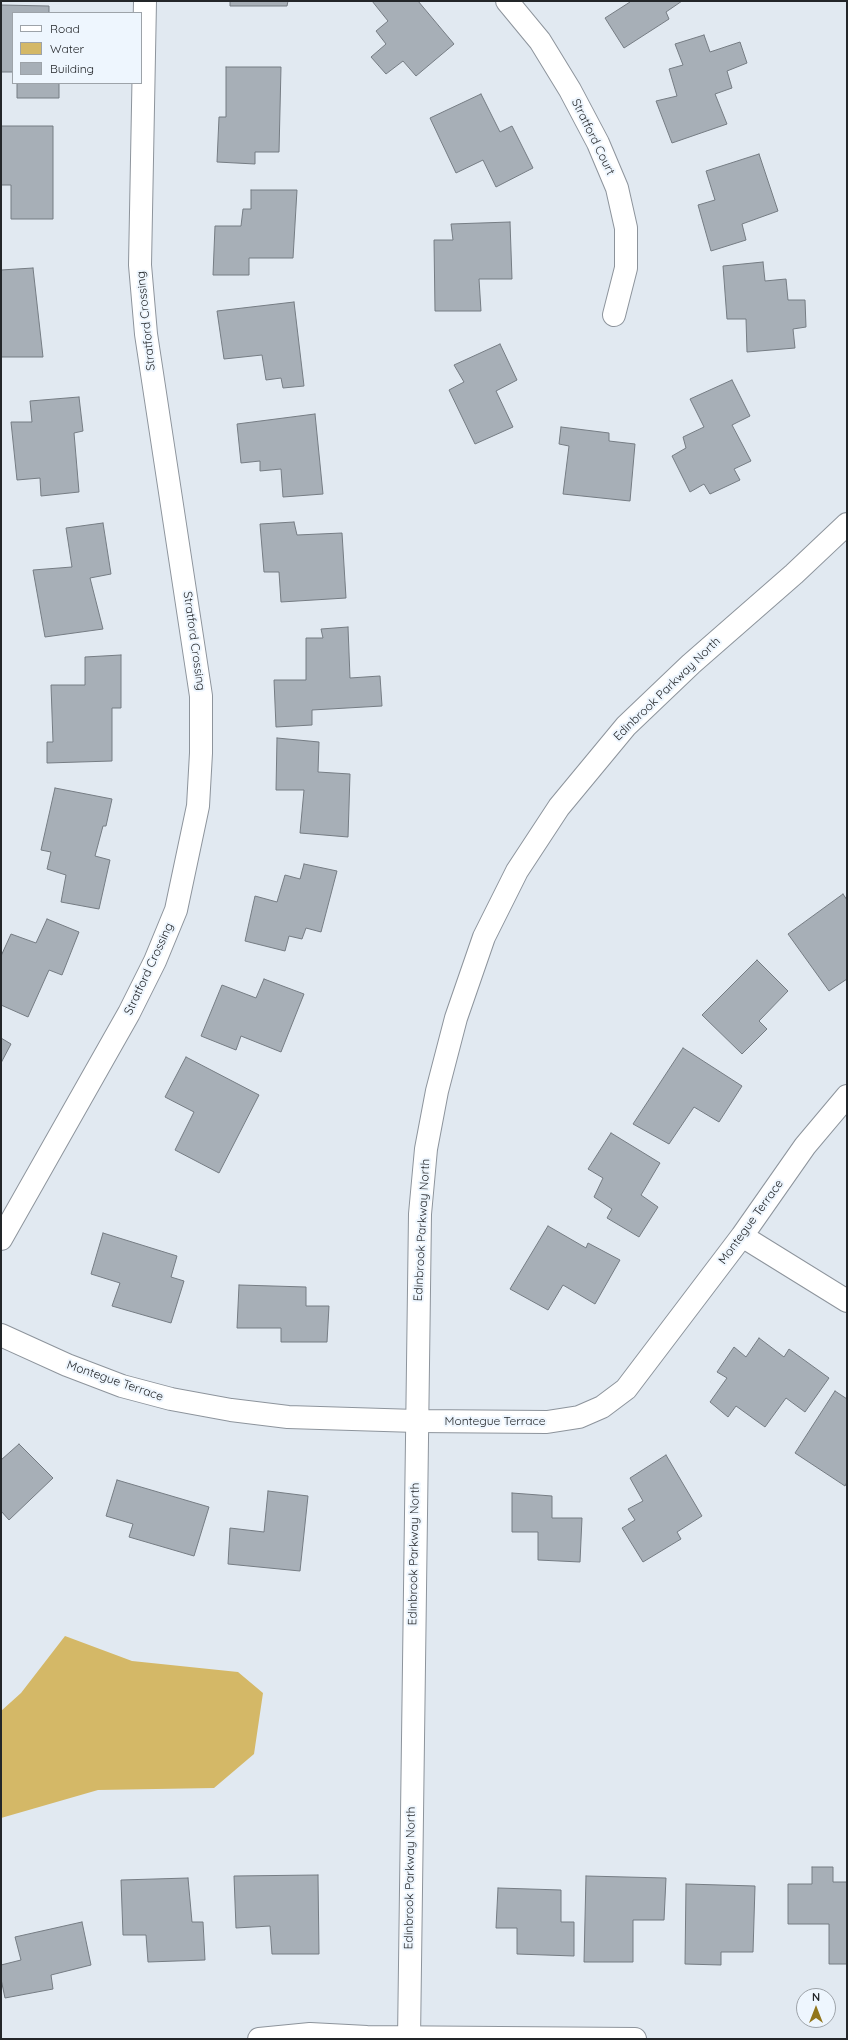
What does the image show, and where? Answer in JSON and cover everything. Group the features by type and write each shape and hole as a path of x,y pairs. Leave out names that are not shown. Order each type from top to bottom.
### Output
{"street":[{"name":"Stratford Crossing","path":"1,1239 129,1014 155,961 176,910 198,806 202,696 194,634 147,342 140,265 145,1"},
{"name":"Stratford Court","path":"507,1 540,41 570,90 598,143 617,188 626,228 626,268 614,315"},
{"name":"Edinbrook Parkway North","path":"409,2038 416,1421 420,1214 426,1149 437,1091 456,1018 484,937 516,871 559,806 626,726 691,664 794,574 847,524"},
{"name":"Montegue Terrace","path":"1,1335 122,1386 171,1399 231,1410 288,1417 416,1421 547,1422 579,1417 602,1407 626,1389 742,1236 805,1146 847,1096"},
{"path":"742,1236 847,1301"},
{"path":"258,2039 310,2034 409,2038 636,2039"}],"water":[{"path":"65,1636 132,1661 238,1672 263,1693 254,1754 214,1788 98,1790 1,1818 1,1711 21,1693"}],"building":[{"path":"230,1 288,1 287,6 230,6"},
{"path":"372,1 418,1 454,44 416,76 403,61 386,74 371,57 386,44 376,31 388,21"},
{"path":"629,1 682,1 666,12 669,19 624,48 605,18 630,2"},
{"path":"1,5 49,6 49,12 12,12 12,72 1,72"},
{"path":"704,35 710,52 740,42 747,63 727,71 732,88 715,94 727,124 672,143 656,101 677,96 669,69 683,65 675,44"},
{"path":"226,67 281,67 279,152 255,152 255,164 217,162 219,117 226,117"},
{"path":"17,84 59,84 59,98 17,98"},
{"path":"481,94 500,132 512,126 533,168 496,187 483,160 456,173 430,118"},
{"path":"1,126 53,126 53,219 11,219 11,185 1,185"},
{"path":"759,154 778,211 742,224 746,240 711,251 698,205 715,200 706,171"},
{"path":"251,190 297,190 293,258 249,258 249,275 213,275 215,226 241,226 243,209 251,209"},
{"path":"510,222 512,279 479,279 481,311 435,311 434,240 453,240 451,224"},
{"path":"763,262 765,281 786,279 788,300 805,300 806,327 793,329 795,348 747,352 746,319 727,319 723,266"},
{"path":"33,268 43,357 1,357 1,270"},
{"path":"294,302 304,386 283,388 281,378 266,380 262,355 224,359 217,311"},
{"path":"500,344 517,380 496,391 513,427 475,444 449,390 464,382 454,365"},
{"path":"732,380 750,416 732,425 751,461 734,469 740,480 710,494 704,484 690,492 672,456 686,448 683,437 704,427 690,399"},
{"path":"79,397 83,431 74,433 79,492 41,496 40,478 17,480 11,422 32,422 30,401"},
{"path":"315,414 323,494 283,497 281,469 260,471 260,461 241,463 237,424"},
{"path":"561,427 609,433 609,441 635,444 630,501 563,494 569,446 559,444"},
{"path":"294,522 297,535 342,533 346,598 281,602 279,572 264,572 260,524"},
{"path":"103,523 111,574 90,578 103,629 45,637 33,570 72,567 66,528"},
{"path":"348,627 350,678 380,676 382,706 312,710 312,725 276,727 274,680 306,680 306,638 323,638 321,629"},
{"path":"121,655 121,708 112,708 112,761 47,763 47,742 53,742 51,685 85,685 85,657"},
{"path":"277,738 319,742 318,772 350,774 348,837 300,833 304,790 276,790"},
{"path":"55,788 112,799 106,826 103,826 95,856 110,860 99,909 61,902 66,875 47,869 51,852 41,850"},
{"path":"304,864 337,871 321,932 306,928 302,939 289,936 285,951 245,941 255,896 277,902 285,875 300,879"},
{"path":"843,894 847,900 847,979 829,991 788,934"},
{"path":"47,919 79,932 62,975 49,970 28,1017 1,1005 1,956 11,934 36,943"},
{"path":"757,960 788,991 759,1021 767,1029 742,1054 702,1015"},
{"path":"264,979 304,994 281,1052 241,1036 236,1050 201,1036 222,985 256,998"},
{"path":"1,1038 11,1044 1,1063"},
{"path":"683,1048 742,1086 719,1122 694,1107 669,1144 633,1124"},
{"path":"186,1057 259,1095 219,1173 175,1150 194,1112 165,1097"},
{"path":"611,1133 660,1163 641,1195 658,1207 639,1237 607,1218 612,1209 594,1197 603,1178 588,1169"},
{"path":"548,1226 586,1248 588,1243 620,1260 595,1304 563,1285 548,1310 510,1289"},
{"path":"103,1233 177,1256 171,1277 184,1281 171,1323 112,1306 120,1283 91,1274"},
{"path":"239,1285 306,1287 306,1306 329,1306 327,1342 281,1342 281,1328 237,1328"},
{"path":"759,1338 784,1357 789,1349 829,1378 805,1412 786,1398 765,1427 736,1406 728,1417 710,1402 727,1378 717,1372 734,1347 746,1357"},
{"path":"835,1391 847,1399 847,1482 845,1486 795,1453"},
{"path":"19,1444 53,1478 9,1520 1,1511 1,1460"},
{"path":"666,1455 702,1516 677,1532 681,1539 643,1562 622,1528 635,1520 628,1509 643,1501 630,1478"},
{"path":"117,1480 209,1507 194,1556 129,1537 133,1524 106,1516"},
{"path":"268,1491 308,1496 300,1571 228,1564 230,1528 264,1532"},
{"path":"512,1493 552,1496 552,1518 582,1518 580,1562 538,1560 538,1532 512,1532"},
{"path":"812,1867 833,1867 833,1882 847,1882 847,1964 829,1964 829,1924 788,1924 788,1884 812,1884"},
{"path":"318,1875 319,1954 272,1954 270,1926 236,1928 234,1876"},
{"path":"586,1876 666,1878 664,1920 633,1920 633,1962 584,1962"},
{"path":"188,1878 192,1922 203,1922 205,1960 148,1962 146,1935 123,1935 121,1880"},
{"path":"686,1884 755,1886 753,1952 721,1952 721,1965 685,1964"},
{"path":"498,1888 561,1890 561,1922 574,1922 574,1956 517,1954 517,1928 496,1928"},
{"path":"82,1922 91,1965 51,1975 53,1989 5,1998 1,1979 1,1965 21,1960 15,1937"}]}
